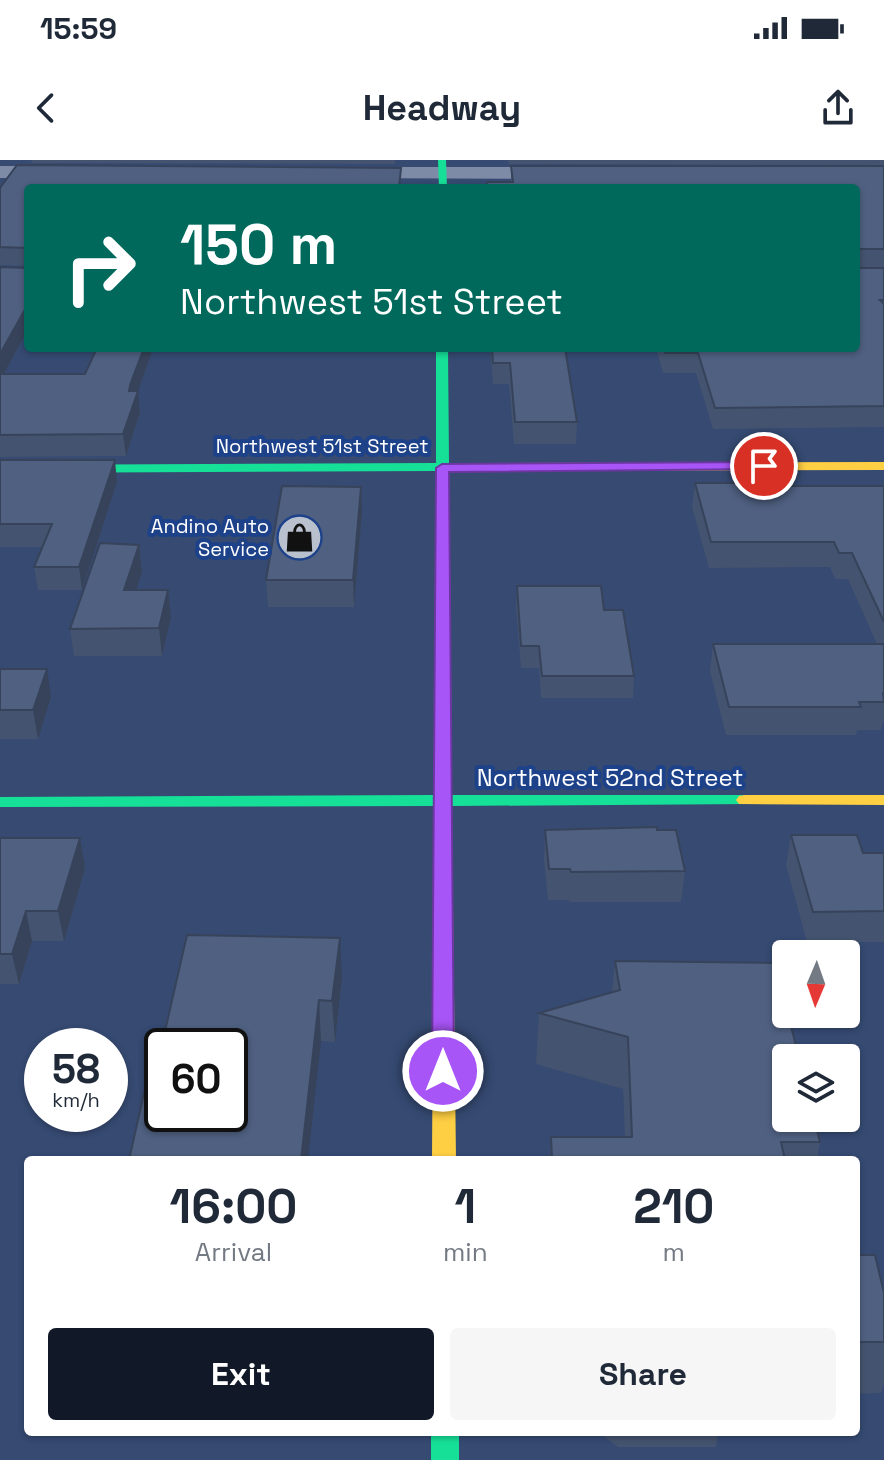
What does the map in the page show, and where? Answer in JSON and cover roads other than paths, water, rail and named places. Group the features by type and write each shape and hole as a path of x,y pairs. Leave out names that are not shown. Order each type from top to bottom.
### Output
{"street":[{"path":"0,171 9,160"},
{"path":"0,171 95,172"},
{"path":"315,173 593,173"},
{"path":"442,352 444,1156"},
{"name":"Northwest 51st Street","path":"0,469 884,466"},
{"name":"Northwest 52nd Street","path":"0,802 884,800"},
{"path":"445,1436 445,1460"}],"place":[{"name":"Andino Auto Service","path":"300,538"}]}
